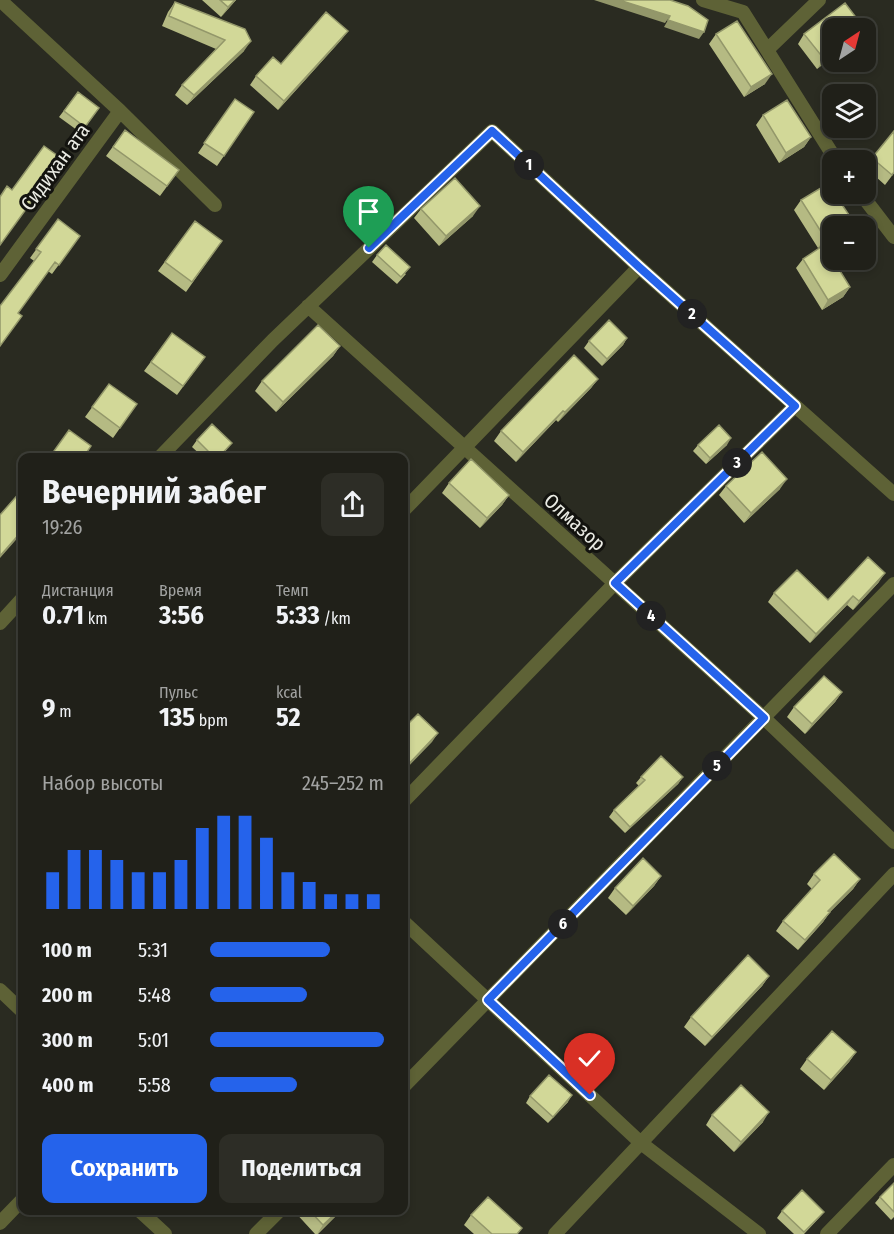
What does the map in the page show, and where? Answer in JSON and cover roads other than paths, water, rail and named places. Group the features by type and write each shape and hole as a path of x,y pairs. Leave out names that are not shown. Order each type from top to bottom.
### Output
{"street":[{"path":"0,0 120,111 214,205"},
{"path":"703,0 743,12 830,150"},
{"path":"767,50 819,0"},
{"name":"Сидихан ата","path":"0,276 120,111"},
{"path":"164,453 273,340 492,131 639,267 894,494"},
{"path":"869,204 894,237"},
{"path":"408,506 639,267"},
{"name":"Олмазор","path":"308,306 764,718 894,842"},
{"path":"408,797 615,583 795,406"},
{"path":"408,1082 894,584"},
{"path":"0,622 18,603"},
{"path":"555,1234 894,874"},
{"path":"408,926 641,1143 759,1234"},
{"path":"0,990 18,1007"},
{"path":"827,1234 894,1165"},
{"path":"0,1223 18,1204"},
{"path":"144,1215 165,1234"},
{"path":"256,1234 275,1215"}]}
